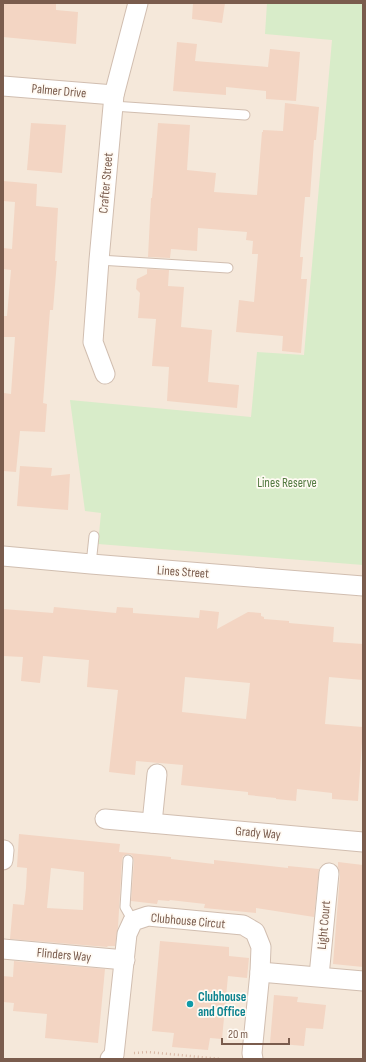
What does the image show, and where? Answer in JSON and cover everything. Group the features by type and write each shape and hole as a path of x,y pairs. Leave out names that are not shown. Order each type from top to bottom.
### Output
{"street":[{"name":"Crafter Street","path":"106,374 93,342 99,260 114,100 138,3"},
{"name":"Palmer Drive","path":"3,86 114,100"},
{"name":"Lines Street","path":"3,556 363,586"},
{"path":"152,824 157,774"},
{"name":"Grady Way","path":"104,819 363,842"},
{"name":"Light Court","path":"319,976 329,873"},
{"name":"Clubhouse Circut","path":"112,1057 127,934 134,921 148,916 243,925 255,932 261,947 252,1053 253,1059"},
{"name":"Flinders Way","path":"3,949 125,960"},
{"path":"260,972 363,981"}],"lane":[{"path":"114,100 245,115"},
{"path":"99,260 228,268"},
{"path":"92,564 94,536"},
{"path":"128,860 125,908 134,921"}],"path":[{"path":"112,1057 148,1052 221,1059"}],"shaded area":[{"path":"3,3 363,3 363,1059 3,1059"}],"green space":[{"name":"Lines Reserve","path":"267,3 363,3 363,565 98,544 101,513 85,511 70,400 251,417 257,352 304,355 332,40 265,34"}],"building":[{"path":"3,3 56,3 56,10 78,12 76,44 3,37"},
{"path":"193,3 225,3 222,23 192,19"},
{"path":"177,42 197,44 195,61 268,67 270,49 300,52 296,101 266,99 266,91 226,87 226,95 173,91"},
{"path":"285,103 319,107 316,140 314,140 310,197 305,197 300,257 303,257 301,279 307,279 301,353 282,351 283,336 236,332 239,300 254,302 258,254 252,254 253,241 246,240 247,232 198,228 197,251 171,249 170,258 148,257 151,198 158,123 190,125 187,170 216,173 214,192 257,195 262,132 263,130 283,131"},
{"path":"31,123 66,125 62,173 27,170"},
{"path":"3,181 37,184 36,206 58,208 55,261 57,261 53,310 50,310 43,403 47,404 45,432 20,431 16,472 3,471 4,393 11,394 15,337 3,337 3,316 7,316 11,270 3,269 3,248 12,249 15,202 3,201"},
{"path":"147,269 169,270 168,286 184,287 181,327 212,330 208,382 239,385 237,408 167,401 169,367 152,366 156,319 138,318 140,293 136,289 137,279 147,274"},
{"path":"20,466 52,468 51,476 70,474 68,510 17,506"},
{"path":"54,607 116,613 117,607 133,608 133,613 199,618 200,610 219,612 217,629 248,612 261,613 261,616 264,617 264,619 334,627 333,642 363,644 363,680 329,677 325,724 363,727 358,801 332,799 332,793 297,789 296,801 248,795 248,792 181,785 183,765 136,761 135,775 109,772 118,690 87,687 89,660 43,656 40,683 21,681 23,657 3,656 3,609 53,613","holes":["185,677 250,683 246,719 182,712"]},
{"path":"19,834 120,844 119,852 171,857 171,859 214,864 214,860 288,868 288,866 319,869 314,917 256,908 256,913 204,908 205,904 170,900 158,900 157,904 131,901 134,860 132,855 128,854 123,856 122,860 118,927 115,946 107,947 10,939 13,904 24,905 26,888 27,868 17,867","holes":["51,868 84,872 83,910 47,908"]},
{"path":"338,862 363,865 363,967 333,964 340,874"},
{"name":"Clubhouse and Office","path":"160,941 229,947 229,956 249,958 247,978 228,976 222,1039 210,1038 208,1050 172,1047 174,1033 152,1031"},
{"path":"14,961 105,969 98,1043 45,1038 47,1014 13,1011 14,1003 3,1002 3,976 13,977"},
{"path":"274,995 298,997 297,1002 326,1005 323,1029 306,1028 304,1046 270,1043"}],"place":[{"name":"Clubhouse and Office","path":"190,1004"}]}
